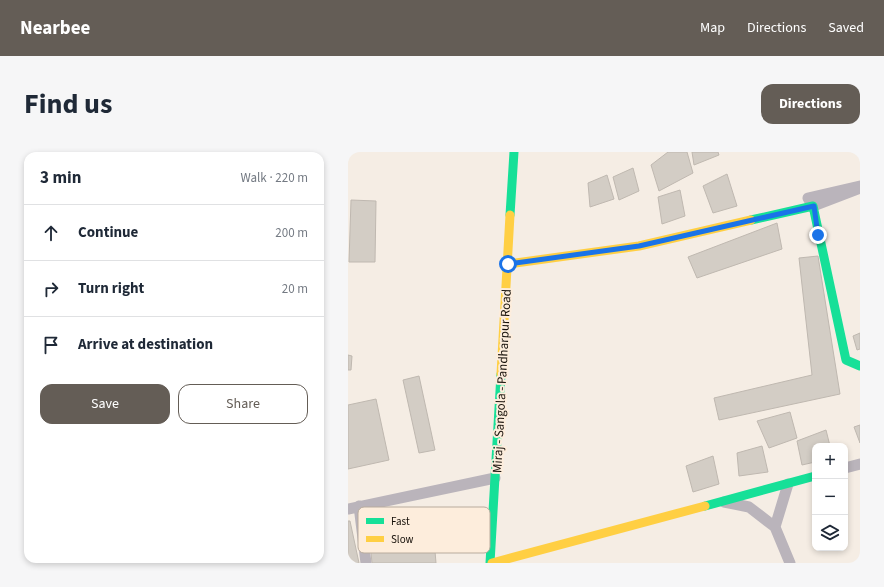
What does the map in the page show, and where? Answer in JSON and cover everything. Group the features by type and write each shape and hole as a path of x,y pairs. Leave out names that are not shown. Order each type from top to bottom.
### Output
{"main road":[{"name":"Miraj - Sangola - Pandharpur Road","path":"491,563 514,152"},
{"path":"508,264 639,246 814,206 846,360 860,366"},
{"path":"491,563 812,477"}],"street":[{"path":"814,206 808,198 860,187"},
{"path":"848,467 860,464"},
{"path":"348,508 495,478"},
{"path":"775,527 788,484"},
{"path":"721,502 749,508 775,527 790,563"},
{"path":"365,553 366,563"}],"building":[{"path":"668,152 687,152 693,173 659,191 651,165"},
{"path":"692,152 718,152 719,155 694,165"},
{"path":"633,168 639,191 619,200 613,177"},
{"path":"727,174 737,206 713,213 703,186"},
{"path":"607,175 614,199 590,207 588,183"},
{"path":"680,190 685,216 662,224 658,197"},
{"path":"351,200 376,201 375,262 349,262"},
{"path":"777,223 782,249 697,278 688,257"},
{"path":"818,256 840,394 719,420 714,398 812,375 799,258"},
{"path":"860,333 860,349 857,350 853,336"},
{"path":"348,355 352,356 351,370 348,370"},
{"path":"419,376 435,450 419,453 403,380"},
{"path":"376,399 389,460 348,469 348,405"},
{"path":"790,412 797,438 769,448 757,421"},
{"path":"860,425 860,443 854,427"},
{"path":"826,430 829,443 812,443 812,463 802,465 797,441"},
{"path":"762,446 768,472 739,476 737,453"},
{"path":"713,456 719,484 693,492 686,466"},
{"path":"348,521 350,521 359,563 348,563"},
{"path":"371,553 435,553 436,563 372,563"}],"traffic: fast":[{"path":"510,215 514,152"},
{"path":"751,220 813,206 846,360 860,366"},
{"path":"490,563 501,374"},
{"path":"705,506 812,477"}],"traffic: slow":[{"path":"501,374 510,215"},
{"path":"508,264 639,246 751,220"},
{"path":"492,563 705,506"}],"route":[{"path":"508,264 639,246 814,206 818,235"}]}
